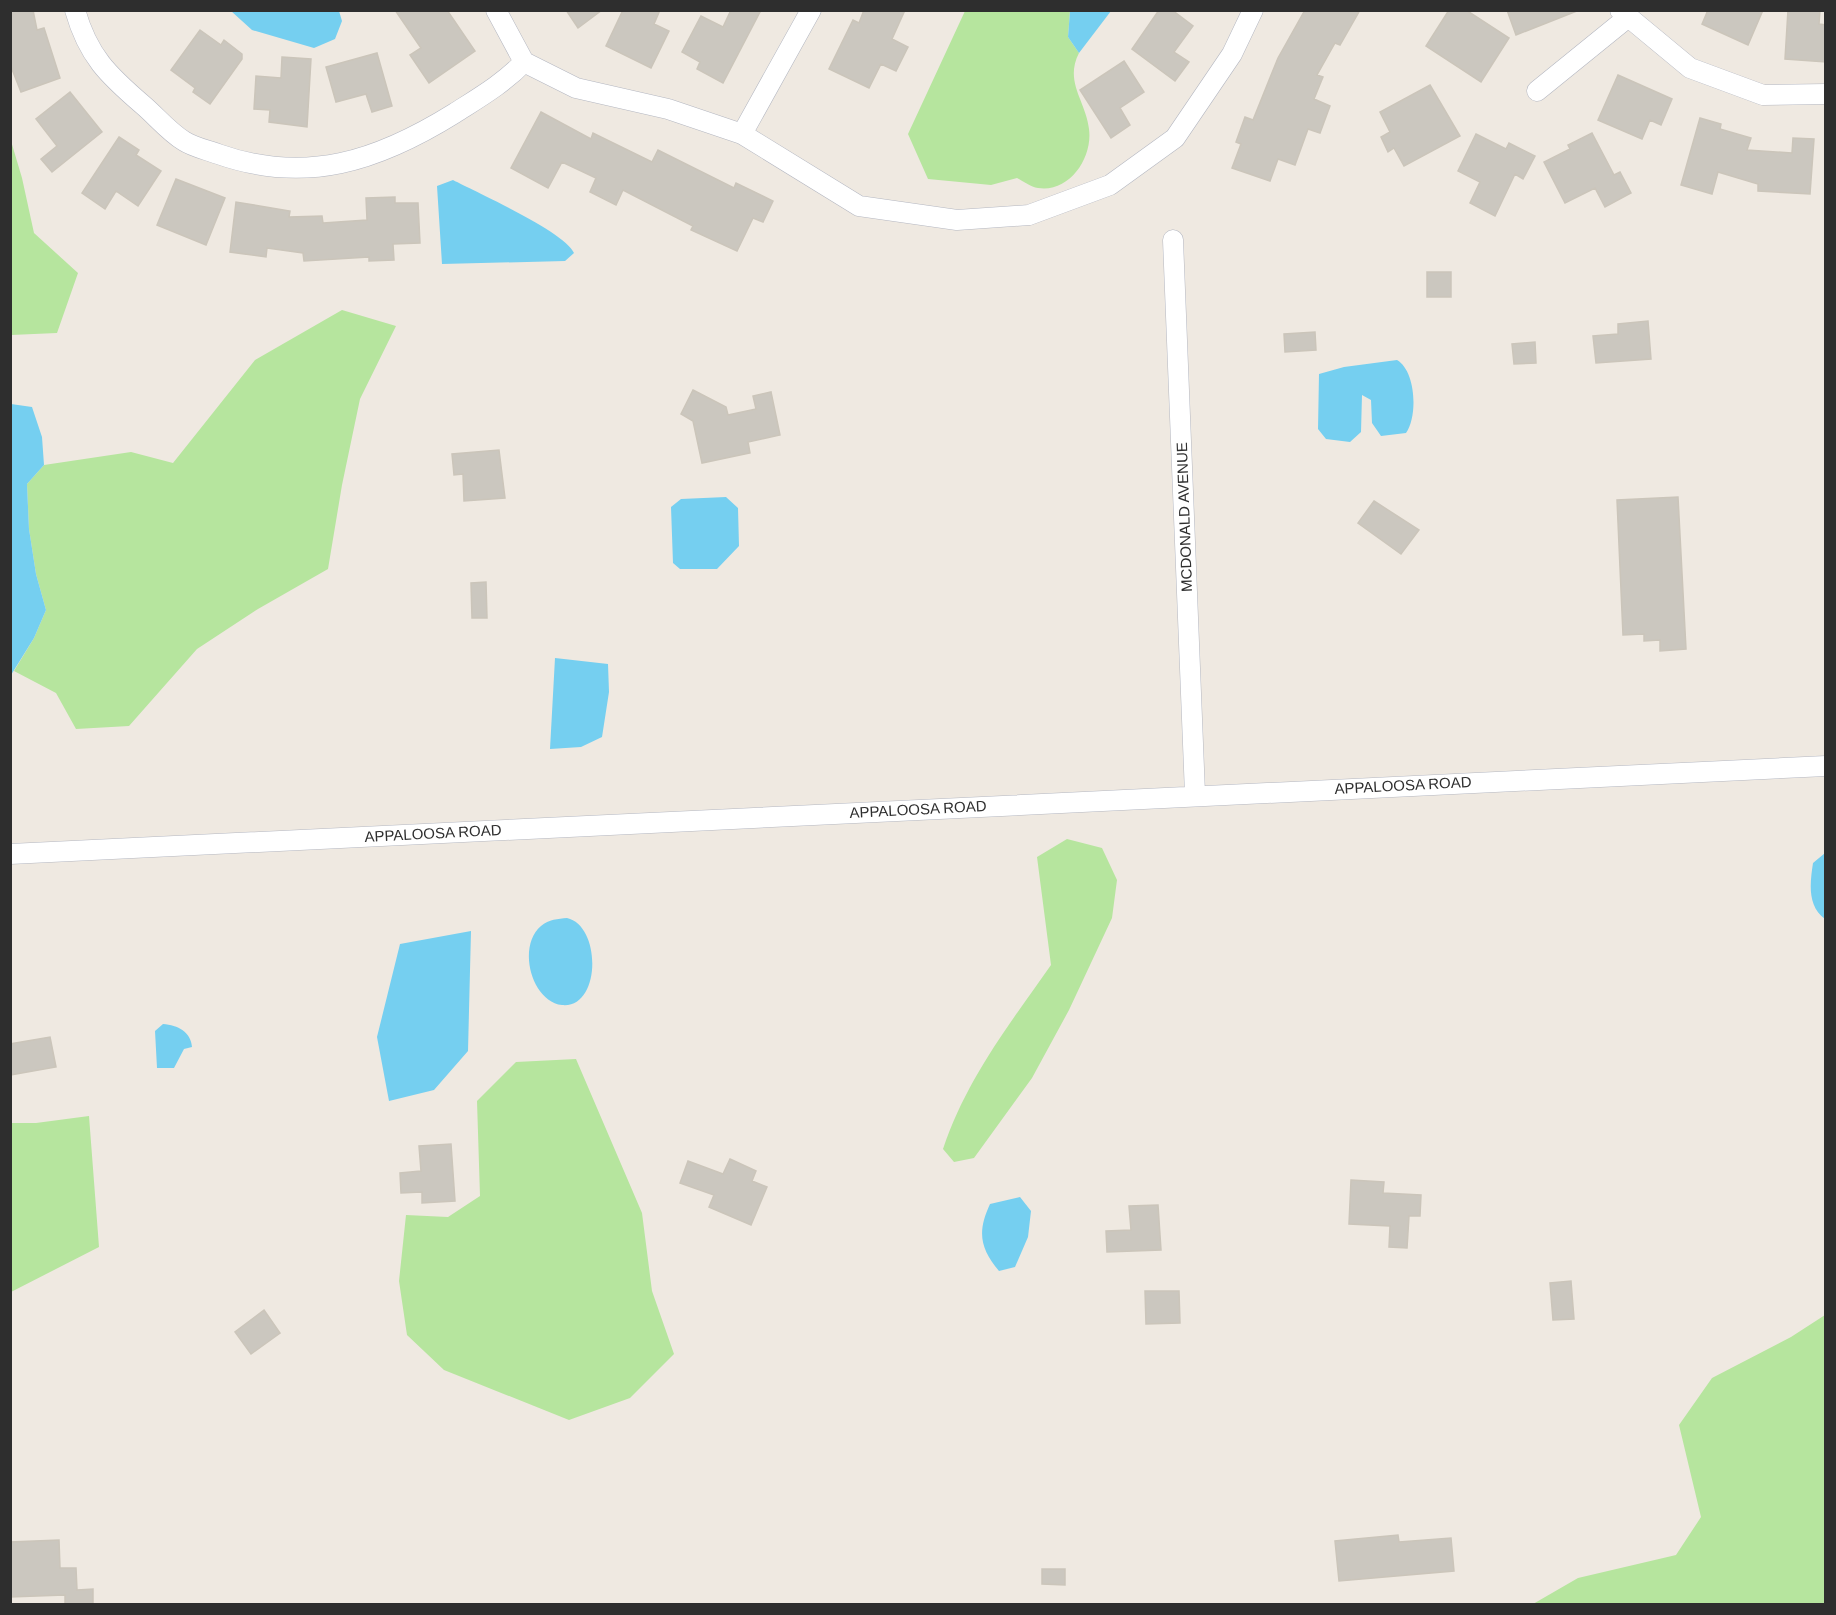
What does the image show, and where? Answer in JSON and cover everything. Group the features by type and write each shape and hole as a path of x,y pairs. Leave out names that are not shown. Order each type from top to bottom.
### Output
{"street":[{"path":"75,10 81,32 105,71 184,141 247,164 288,169 336,165 377,154 446,118 507,80 524,62"},
{"path":"496,10 524,62 576,88 668,109 742,134 859,206 957,220 1029,214 1110,185 1175,138 1232,54 1253,10"},
{"path":"742,134 811,10"},
{"path":"1537,91 1623,14 1690,68 1763,95 1826,94"},
{"name":"MCDONALD AVENUE","path":"1173,240 1195,794"},
{"name":"APPALOOSA ROAD","path":"10,854 1195,794 1826,766"}],"green space":[{"path":"965,11 1070,11 1068,37 1079,53 1075,63 1075,82 1087,119 1089,140 1083,162 1069,179 1060,185 1038,188 1017,178 991,185 928,179 908,134"},
{"path":"11,141 34,233 78,273 57,333 11,335"},
{"path":"342,310 396,326 360,399 328,569 258,609 197,649 129,726 76,729 56,693 14,671 34,638 46,610 36,574 29,529 27,484 44,465 131,452 173,463 255,360"},
{"path":"1067,839 1102,848 1117,880 1112,918 1069,1010 1032,1078 974,1158 954,1162 943,1149 964,1099 990,1053 1051,965 1037,857"},
{"path":"576,1059 642,1213 652,1291 674,1354 630,1398 569,1420 444,1370 407,1335 399,1281 406,1215 448,1217 480,1196 477,1101 516,1062"},
{"path":"89,1116 99,1247 11,1292 11,1123 36,1123"},
{"path":"1825,1315 1825,1604 1533,1604 1578,1578 1676,1555 1701,1517 1679,1425 1712,1378 1791,1337"}],"water":[{"path":"231,11 339,11 342,21 335,39 314,48 252,30"},
{"path":"1070,11 1111,11 1079,53 1068,37"},
{"path":"453,180 538,224 567,244 574,253 565,261 442,264 437,186"},
{"path":"1397,360 1408,374 1413,394 1412,416 1406,433 1381,436 1372,423 1371,400 1362,395 1361,432 1350,442 1326,439 1318,429 1319,374 1344,367"},
{"path":"11,404 32,407 42,437 44,465 27,484 29,529 36,574 46,610 34,638 11,675"},
{"path":"726,497 738,508 739,546 717,569 680,569 673,563 671,507 681,499"},
{"path":"555,658 608,664 609,692 602,737 581,747 550,749"},
{"path":"1825,853 1825,919 1815,908 1811,886 1813,863"},
{"path":"567,918 578,924 586,936 591,950 592,966 590,981 584,994 575,1003 562,1005 542,994 535,984 529,959 534,935 541,926 550,921"},
{"path":"471,931 468,1051 434,1090 389,1101 377,1037 400,944"},
{"path":"163,1024 183,1030 191,1042 192,1047 184,1049 174,1068 157,1068 155,1031"},
{"path":"1020,1197 1031,1211 1028,1237 1015,1267 999,1271 984,1247 983,1223 990,1204"}],"building":[{"path":"10,10 33,10 37,30 44,28 60,78 21,92 10,64"},
{"path":"395,10 447,10 475,51 429,83 410,55 421,48"},
{"path":"566,10 602,10 578,28"},
{"path":"623,10 660,10 654,24 669,31 651,68 606,46"},
{"path":"731,10 761,10 723,83 697,69 700,62 682,52 701,16 723,27"},
{"path":"864,10 905,10 892,39 908,47 896,71 881,64 869,88 829,69 853,20 859,23"},
{"path":"1159,10 1172,10 1193,26 1174,52 1189,62 1175,81 1132,49"},
{"path":"1305,10 1360,10 1340,45 1335,43 1317,75 1323,77 1314,99 1330,106 1320,133 1308,129 1295,165 1278,159 1270,181 1232,168 1241,144 1236,142 1245,117 1253,120 1278,58"},
{"path":"1449,10 1466,10 1509,38 1481,82 1426,46"},
{"path":"1507,10 1576,10 1577,11 1516,35"},
{"path":"1708,10 1763,10 1748,45 1702,24"},
{"path":"1788,10 1820,10 1819,24 1826,25 1826,62 1785,59"},
{"path":"200,30 221,45 224,40 242,54 242,59 210,104 193,92 195,88 171,70"},
{"path":"377,53 392,106 372,112 366,94 336,102 326,67"},
{"path":"282,57 311,59 307,127 269,122 270,110 254,109 256,76 281,78"},
{"path":"1124,61 1144,92 1120,108 1130,125 1111,138 1080,90"},
{"path":"1618,75 1672,99 1661,125 1650,120 1642,139 1598,120"},
{"path":"1430,85 1460,136 1404,166 1394,148 1388,152 1381,137 1390,132 1380,112"},
{"path":"70,92 102,132 52,172 41,159 57,146 36,119"},
{"path":"541,112 591,139 593,133 652,162 658,150 734,188 736,183 773,201 763,222 753,218 737,251 691,230 693,226 623,190 616,205 590,192 596,178 562,162 548,188 511,168"},
{"path":"1700,118 1721,124 1720,129 1751,138 1747,150 1792,153 1793,138 1814,139 1810,194 1758,191 1758,184 1718,172 1712,194 1681,185"},
{"path":"1592,133 1614,175 1620,172 1631,193 1605,207 1595,188 1565,203 1544,162 1570,149 1568,145"},
{"path":"1476,134 1506,149 1509,143 1535,156 1523,179 1515,174 1495,216 1470,203 1480,182 1458,171"},
{"path":"119,137 139,150 136,155 161,171 138,206 116,191 105,209 82,193"},
{"path":"176,179 225,198 206,245 157,225"},
{"path":"395,197 395,203 418,203 420,243 393,244 394,260 369,261 369,257 304,261 303,253 267,248 266,257 230,252 236,202 290,211 289,217 322,216 323,223 367,220 366,198"},
{"path":"1427,272 1451,272 1451,297 1427,297"},
{"path":"1648,321 1651,359 1596,363 1593,336 1618,334 1618,324"},
{"path":"1315,332 1316,350 1285,352 1284,334"},
{"path":"1535,342 1536,363 1514,364 1512,344"},
{"path":"693,390 726,407 728,415 756,409 753,396 771,392 780,435 748,442 750,453 702,463 693,421 681,414"},
{"path":"499,450 505,498 464,501 463,474 454,475 452,454"},
{"path":"1678,497 1686,649 1660,651 1660,640 1644,641 1644,634 1623,635 1617,500"},
{"path":"1374,501 1419,530 1401,554 1358,523"},
{"path":"486,582 487,618 472,618 471,583"},
{"path":"50,1037 56,1067 10,1075 10,1044"},
{"path":"451,1144 455,1201 422,1203 422,1192 401,1193 400,1173 421,1171 419,1146"},
{"path":"730,1159 756,1171 752,1181 767,1187 751,1225 709,1207 714,1195 680,1183 688,1161 723,1174"},
{"path":"1351,1180 1384,1182 1383,1193 1421,1195 1420,1216 1409,1216 1407,1248 1389,1247 1390,1226 1349,1224"},
{"path":"1158,1205 1161,1250 1107,1252 1106,1231 1131,1230 1129,1206"},
{"path":"1571,1281 1574,1319 1553,1320 1550,1283"},
{"path":"1145,1291 1179,1291 1180,1323 1146,1324"},
{"path":"264,1310 280,1333 251,1354 235,1332"},
{"path":"1398,1535 1399,1542 1451,1538 1454,1571 1339,1581 1335,1541"},
{"path":"59,1540 60,1568 76,1568 77,1590 93,1589 93,1605 65,1605 65,1595 10,1597 10,1542"},
{"path":"1042,1569 1065,1569 1065,1585 1042,1584"}]}
